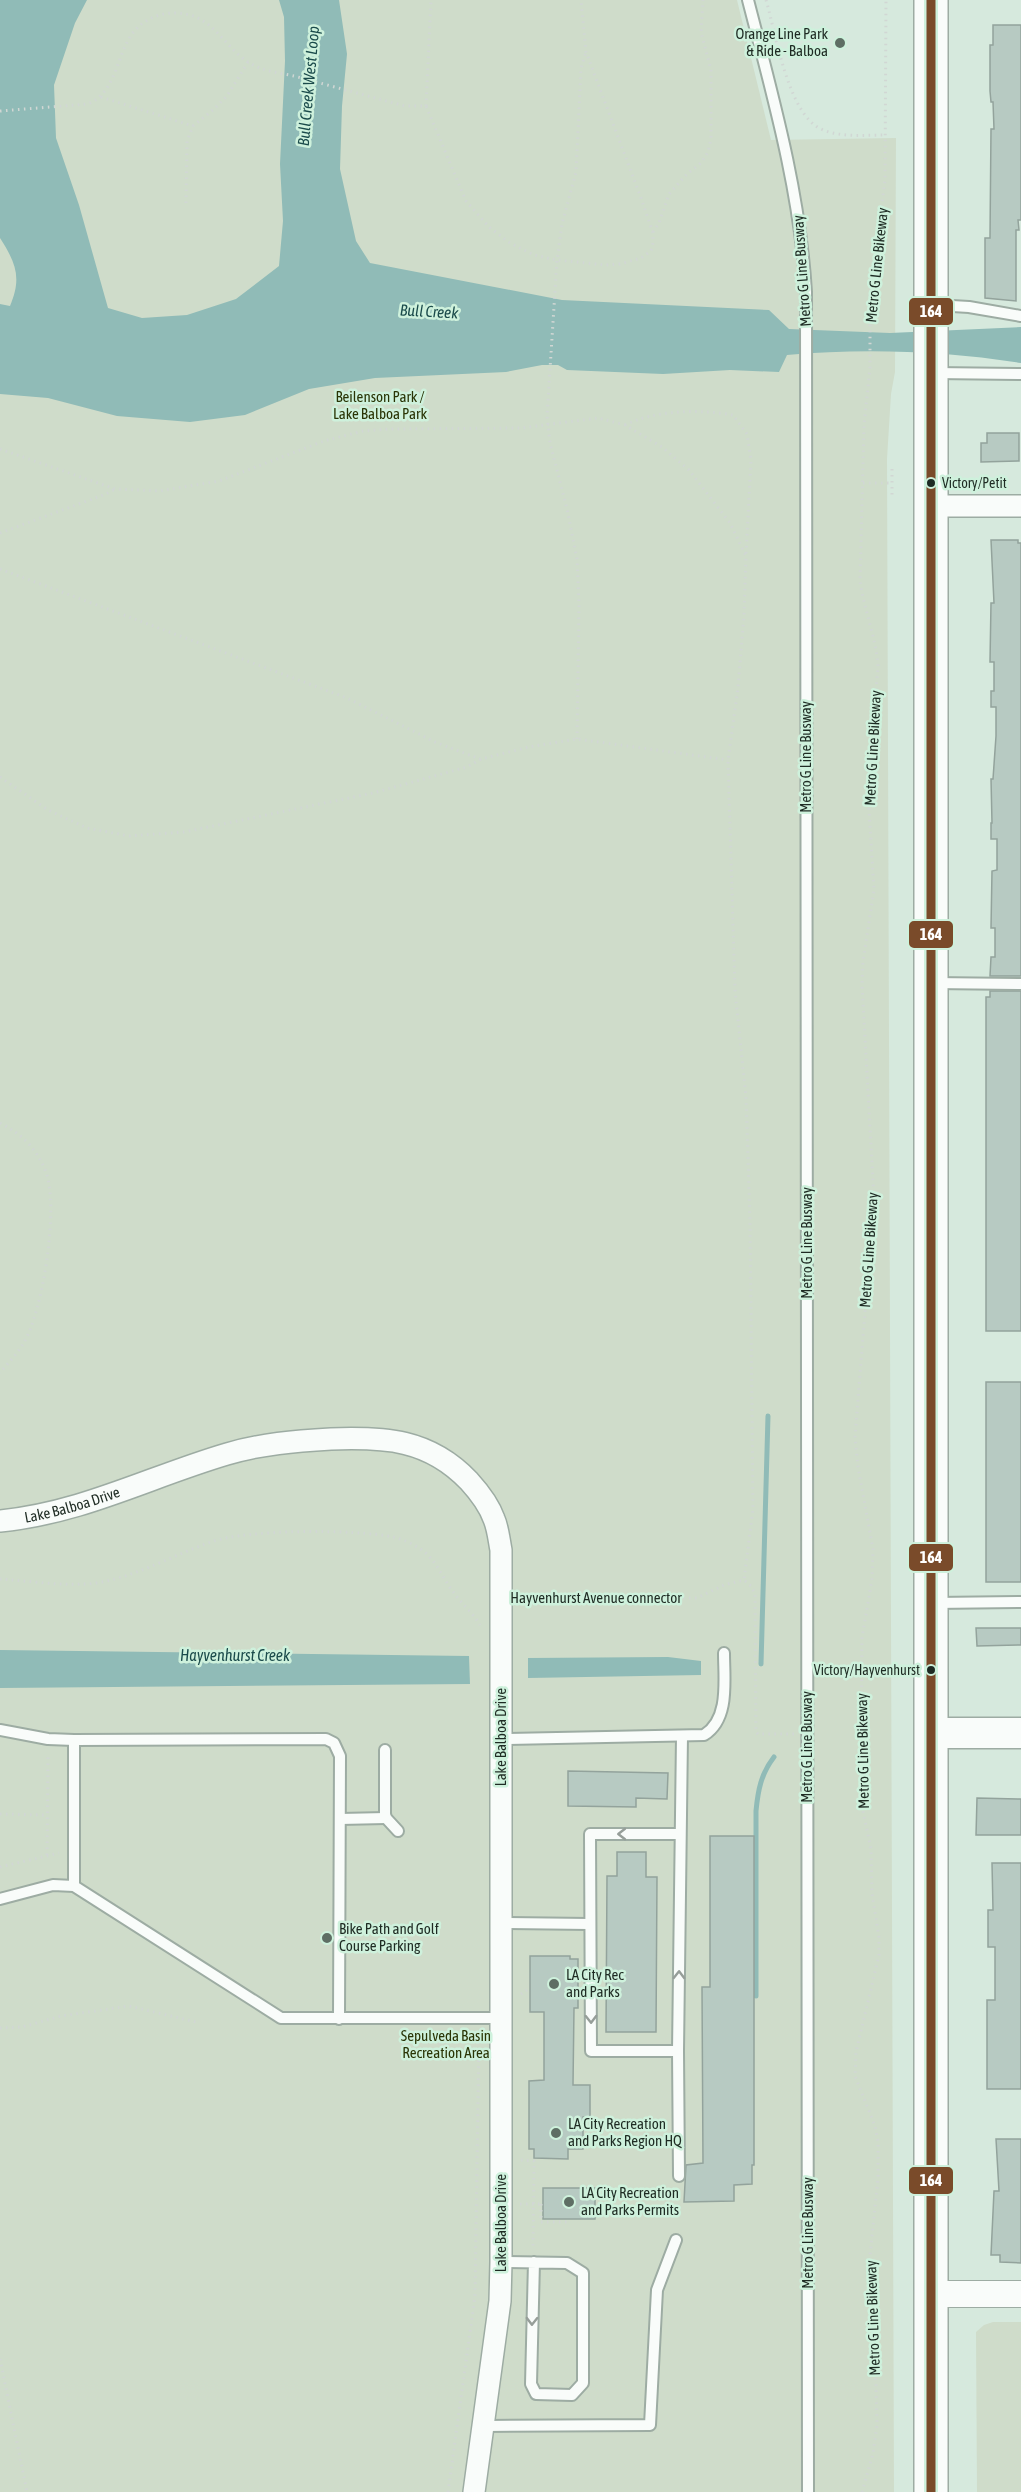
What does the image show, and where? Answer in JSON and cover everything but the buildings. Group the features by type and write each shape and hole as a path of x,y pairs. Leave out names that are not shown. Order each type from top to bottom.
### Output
{"main road":[{"path":"931,0 933,310 930,983 931,2492"},
{"path":"932,1733 1021,1733"}],"street":[{"path":"931,506 1021,506"},
{"name":"Lake Balboa Drive","path":"0,1521 66,1511 228,1454 267,1446 317,1440 368,1438 417,1446 435,1454 457,1469 481,1494 495,1519 501,1550 501,1923 490,2019 501,2262 500,2301 485,2426 474,2492"},
{"path":"931,2294 1021,2294"}],"lane":[{"name":"Metro G Line Busway","path":"748,0 789,159 799,220 806,292 808,2492"},
{"path":"933,310 969,307 1021,316"},
{"path":"932,369 1021,374"},
{"path":"930,983 1021,984"},
{"path":"932,1603 1021,1602"},
{"path":"502,1739 704,1735 714,1729 723,1709 724,1653"},
{"path":"0,1730 48,1739 326,1739 334,1743 340,1756 339,2019"},
{"path":"679,2176 678,2051 682,1736"},
{"path":"74,1740 74,1886"},
{"path":"384,1750 386,1818 398,1831"},
{"path":"340,1819 386,1818"},
{"path":"678,2051 591,2051 589,1924 590,1834 680,1834"},
{"path":"0,1899 53,1885 74,1886 281,2018 490,2019"},
{"path":"501,1923 589,1924"},
{"path":"485,2426 650,2425 657,2290 676,2240"},
{"path":"501,2262 534,2262 567,2263 584,2273 583,2383 572,2395 536,2394 531,2384 534,2262"}],"path":[{"path":"431,0 426,106 466,201 478,216 510,243 534,255 557,260 620,264 641,258 651,250 652,233 586,52 581,0"},
{"path":"652,233 659,224 669,194 687,174 701,163 708,152 711,139 711,70 701,32 704,0"},
{"path":"766,0 793,97 807,120 822,129 844,134 886,135"},
{"name":"Metro G Line Bikeway","path":"862,2492 873,2454 877,2425 869,2265 878,2178 878,2151 875,2126 855,2076 856,2052 879,1955 879,1938 872,1893 871,1849 861,1802 862,1638 872,1579 873,1549 855,1437 874,1199 862,984 863,961 874,890 868,793 878,666 877,650 863,605 860,581 864,425 870,368 870,296 883,202 886,135 886,0"},
{"path":"0,111 88,104 101,97 110,85 130,36 144,22 157,15 174,12 191,15 208,24 248,62 266,69 405,106 426,106"},
{"path":"577,740 579,605 577,559 550,443 548,424 557,260 562,224 576,172 581,68 586,52"},
{"path":"186,203 187,141 193,126 227,96 248,62"},
{"path":"101,97 193,126"},
{"path":"625,425 637,419 671,414 714,411 733,415 747,434 751,460 744,615 738,688 728,760 735,991 746,1097 750,1219 753,1509 744,1580 755,1594 756,1732 758,1734 795,1734"},
{"path":"0,449 115,489 160,491 219,481 324,441 363,431 521,428 598,418 625,425 662,447 689,470 730,524 746,556"},
{"path":"892,469 892,496"},
{"path":"863,483 892,483"},
{"path":"0,534 115,489"},
{"path":"0,568 84,602 347,698 435,742 481,759"},
{"path":"0,777 48,810 87,828 129,836 184,832 373,793 467,767 481,759 529,747 577,740 728,760"},
{"path":"0,1123 16,1131 41,1160 47,1175 51,1215 42,1289 28,1335 0,1373"},
{"path":"0,1579 75,1584 97,1582 129,1574 212,1542 234,1536 306,1533 382,1535 410,1542 423,1550 437,1565 448,1585 480,1623 483,1630"},
{"name":"Hayvenhurst Avenue connector","path":"501,1598 698,1598 724,1585 744,1580"},
{"path":"47,1855 48,1739"},
{"path":"0,1814 47,1815"},
{"path":"0,1867 74,1850"},
{"path":"0,2028 22,2027 61,2016 129,2006 195,2022"},
{"path":"428,2019 428,2030 454,2058 478,2052"},
{"path":"448,2492 475,2296 478,2052 490,2019"},
{"path":"514,2159 534,2161 532,2204 534,2262"},
{"path":"514,2204 542,2204 541,2222 568,2222"},
{"path":"0,2359 27,2492"}],"green space":[{"name":"Sepulveda Basin Recreation Area","path":"0,0 737,0 771,140 896,138 895,372 891,394 887,459 894,2492 0,2492"},
{"path":"993,2322 1021,2322 1021,2492 977,2492 976,2332 984,2325"}],"water":[{"path":"0,0 87,0 75,23 54,85 56,138 79,205 108,308 142,318 187,315 236,299 279,266 283,221 280,164 285,61 284,17 279,0 339,0 347,54 342,106 340,169 356,241 370,263 562,300 769,310 789,329 890,333 1021,327 1021,363 934,353 875,351 787,355 779,372 730,370 663,374 567,370 558,365 542,365 506,372 375,378 309,389 245,415 190,422 117,416 48,398 0,394 0,304 10,306 16,279 10,255 0,238"},
{"name":"Hayvenhurst Creek","path":"0,1650 469,1656 470,1684 0,1688"},
{"path":"668,1657 701,1661 701,1675 528,1678 528,1658"}],"waterway":[{"path":"761,1664 768,1416"},
{"path":"756,1996 756,1811 761,1782 774,1757"}],"transit line":[{"name":"164","path":"931,0 931,2492"}],"place":[{"name":"Orange Line Park & Ride - Balboa","path":"840,43"},
{"name":"Victory/Petit","path":"931,483"},
{"name":"Victory/Hayvenhurst","path":"931,1670"},
{"name":"Bike Path and Golf Course Parking","path":"327,1938"},
{"name":"LA City Rec and Parks","path":"554,1984"},
{"name":"LA City Recreation and Parks Region HQ","path":"556,2133"},
{"name":"LA City Recreation and Parks Permits","path":"569,2202"}],"water label":[{"name":"Bull Creek West Loop","path":"308,86"},
{"name":"Bull Creek","path":"429,311"}],"park label":[{"name":"Beilenson Park / Lake Balboa Park","path":"380,406"}]}
